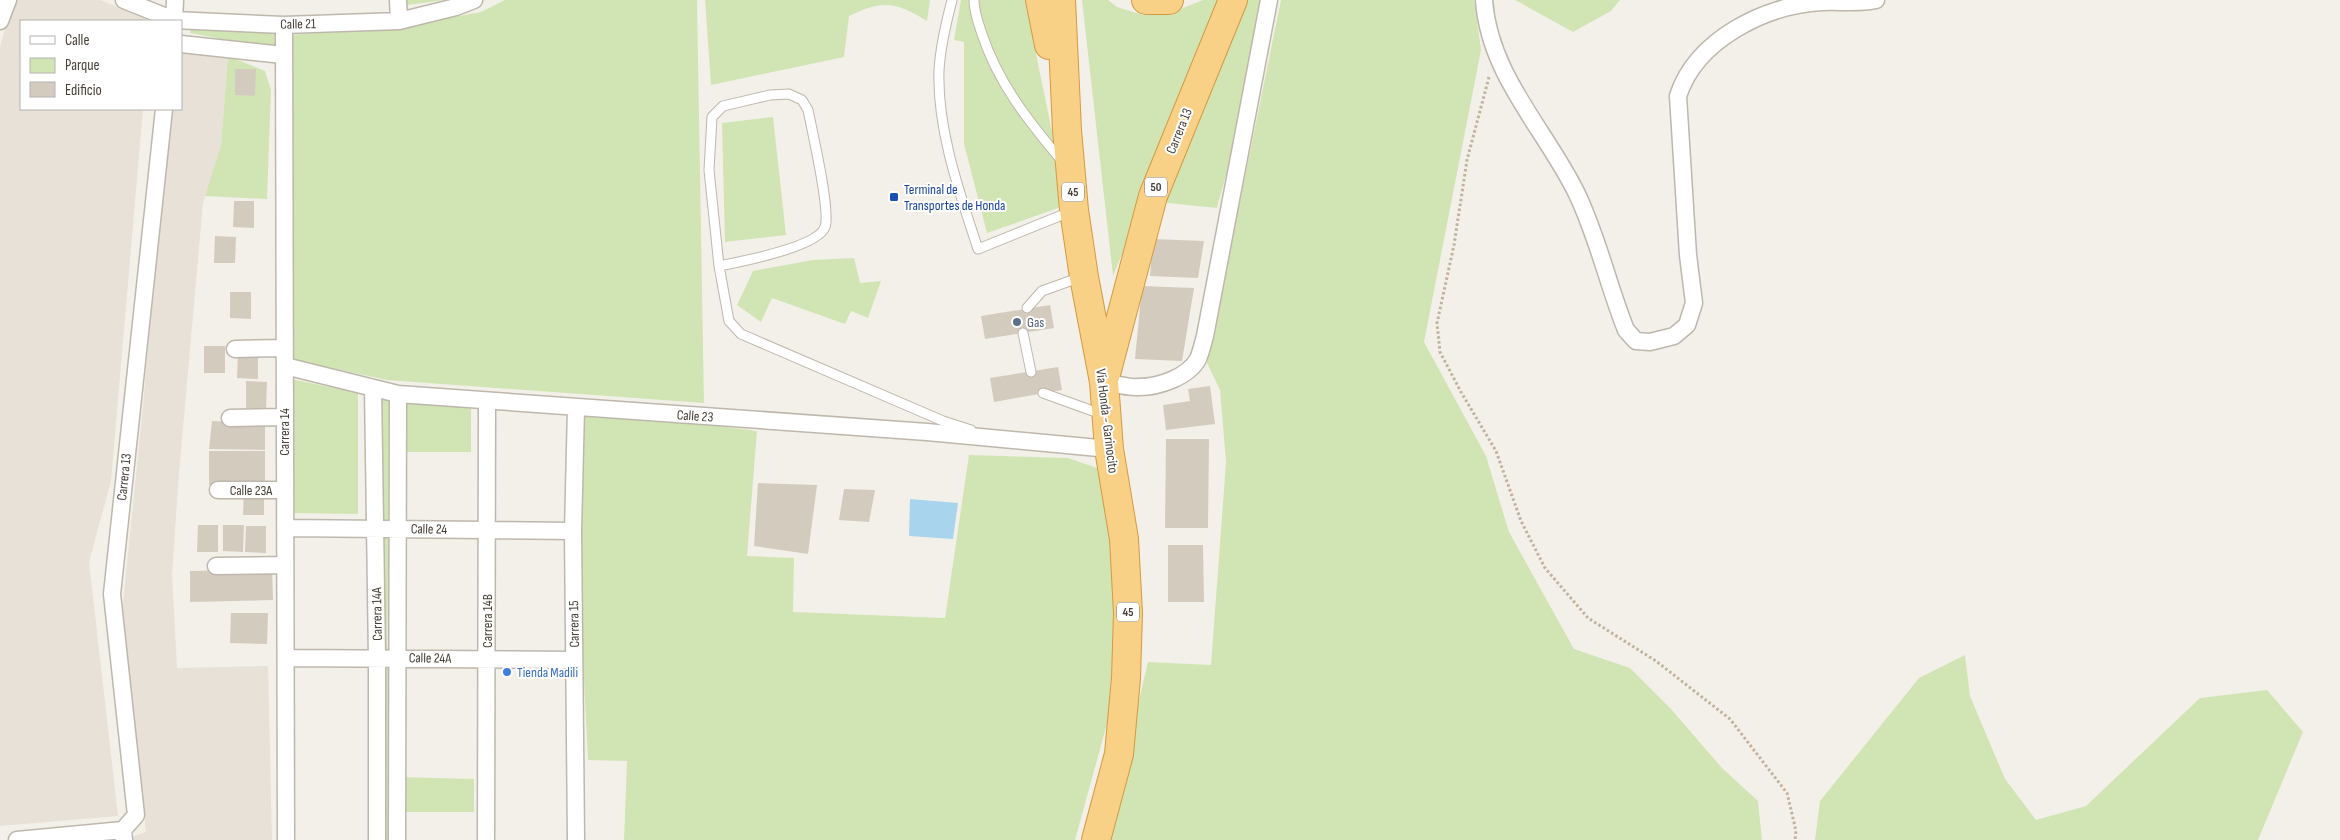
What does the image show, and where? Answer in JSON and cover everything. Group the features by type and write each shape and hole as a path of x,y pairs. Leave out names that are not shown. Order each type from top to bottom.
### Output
{"highway":[{"path":"1040,0 1067,130"},
{"name":"Vía Honda - Garinocito","path":"1061,0 1067,130 1074,210 1104,382 1109,448 1124,539 1128,613 1126,678 1118,754 1096,840"},
{"path":"1146,0 1169,0"},
{"name":"Carrera 13","path":"1104,382 1152,196 1233,0"}],"street":[{"path":"0,21 8,0"},
{"name":"Calle 21","path":"124,0 172,20"},
{"path":"174,20 175,0"},
{"path":"398,0 399,21"},
{"name":"Calle 21","path":"182,21 284,24 399,21 456,7 474,0"},
{"path":"1104,382 1140,388 1178,377 1190,369 1198,358 1205,336 1269,0"},
{"path":"1484,0 1495,44 1508,82 1550,147 1576,192 1590,222 1626,330 1636,341 1650,342 1674,336 1687,325 1694,303 1688,254 1678,96 1692,66 1726,37 1750,21 1774,11 1821,2 1876,0"},
{"name":"Carrera 14","path":"284,24 286,840"},
{"path":"182,44 284,55"},
{"name":"Carrera 13","path":"123,835 136,815 112,594 164,110"},
{"path":"235,350 285,348"},
{"name":"Calle 23","path":"285,366 398,394 1109,448"},
{"name":"Carrera 14A","path":"373,388 376,528 377,840"},
{"name":"Carrera 14A","path":"397,840 398,394"},
{"name":"Carrera 14B","path":"486,402 486,840"},
{"name":"Carrera 15","path":"576,408 573,531 576,840"},
{"path":"230,418 284,417"},
{"name":"Calle 23A","path":"218,490 284,490"},
{"name":"Calle 24","path":"285,528 573,531"},
{"path":"216,566 285,565"},
{"name":"Calle 24A","path":"286,658 574,660"},
{"path":"17,840 123,835"}],"lane":[{"path":"952,0 939,71 943,117 957,183 978,249 1074,210"},
{"path":"974,0 974,9 986,46 1003,83 1025,117 1072,173"},
{"path":"719,266 795,247 819,235 825,227 822,182 808,110 802,100 789,94 770,95 723,106 712,118 710,170 719,266 729,321 741,334 943,421 993,438"},
{"path":"1027,308 1042,291 1084,276"},
{"path":"1023,333 1031,372"},
{"path":"1043,394 1106,417"}],"path":[{"path":"1495,44 1486,95 1467,160 1454,245 1437,323 1440,352 1460,392 1496,451 1521,522 1545,568 1588,618 1656,660 1730,719 1786,793 1796,831 1795,840"}],"shaded area":[{"path":"13,0 100,0 148,20 20,20 20,110 143,110 111,481 89,562 118,816 0,826 0,47"},
{"path":"182,49 228,56 221,145 203,203 179,473 172,575 177,668 268,666 272,840 133,840 132,837 146,832 122,613 143,406 168,110 182,110"}],"green space":[{"path":"400,0 445,0 400,6"},
{"path":"505,0 697,0 704,403 387,380 294,360 291,35 404,26 481,12"},
{"path":"705,0 930,0 927,21 897,6 888,5 871,7 849,16 844,57 711,85"},
{"path":"961,0 1025,0 1067,205 987,233 964,144 964,42 954,40"},
{"path":"1082,0 1108,0 1117,7 1143,15 1173,12 1203,0 1226,0 1113,276"},
{"path":"1240,0 1261,0 1233,149 1217,208 1158,202"},
{"path":"1281,0 1474,0 1481,50 1424,342 1486,456 1509,532 1574,649 1630,668 1671,709 1722,768 1758,801 1762,840 1106,840 1148,662 1211,665 1226,462 1220,390 1207,363"},
{"path":"1515,0 1620,0 1611,11 1573,32"},
{"path":"191,24 278,29 273,61 243,43 190,33"},
{"path":"228,56 265,71 271,90 267,199 205,196 221,145"},
{"path":"773,117 786,235 725,242 722,123"},
{"path":"854,258 860,283 881,281 868,318 851,311 845,324 772,298 761,322 737,305 753,271 813,260"},
{"path":"291,379 358,393 358,514 289,513"},
{"path":"369,392 389,397 388,524 371,525"},
{"path":"403,402 471,407 471,452 402,452"},
{"path":"581,408 757,431 747,556 794,558 793,612 945,618 969,455 1068,458 1097,468 1109,514 1116,602 1108,720 1075,840 624,840 627,761 588,760 582,642"},
{"path":"372,532 389,533 387,655 374,654"},
{"path":"1965,655 1970,696 2005,779 2036,820 2086,806 2200,698 2267,690 2303,732 2258,840 1815,840 1820,801 1919,678"},
{"path":"374,661 388,662 388,840 376,840"},
{"path":"401,777 474,779 474,812 401,812"}],"water":[{"path":"910,499 958,503 953,539 909,536"}],"building":[{"path":"235,69 256,69 255,96 235,95"},
{"path":"234,201 254,201 254,228 233,227"},
{"path":"215,236 236,237 235,263 214,263"},
{"path":"1153,239 1204,241 1198,278 1150,276"},
{"path":"1142,286 1194,288 1182,361 1135,359"},
{"path":"230,292 251,292 251,319 230,318"},
{"name":"Gas","path":"1050,305 1054,328 985,339 981,316"},
{"path":"204,346 225,346 225,373 204,373"},
{"path":"238,352 258,352 258,379 237,378"},
{"path":"1058,367 1062,390 994,402 990,378"},
{"path":"246,381 267,382 266,408 246,408"},
{"path":"1210,386 1215,424 1166,430 1163,405 1190,401 1188,389"},
{"path":"212,421 265,423 265,450 209,449"},
{"path":"1166,439 1209,439 1208,528 1165,528"},
{"path":"209,451 265,451 265,485 209,485"},
{"path":"758,483 817,485 808,554 754,546"},
{"path":"244,489 264,489 264,515 243,515"},
{"path":"844,489 875,490 869,522 839,520"},
{"path":"198,525 218,525 218,552 197,552"},
{"path":"223,525 244,525 243,552 223,551"},
{"path":"246,526 266,526 266,553 245,552"},
{"path":"1168,545 1203,545 1204,602 1168,602"},
{"path":"272,569 273,600 190,602 190,571"},
{"path":"231,613 268,613 267,644 230,643"}],"place":[{"name":"Terminal de Transportes de Honda","path":"894,197"},
{"name":"Gas","path":"1017,322"},
{"name":"Tienda Madili","path":"507,672"}]}
